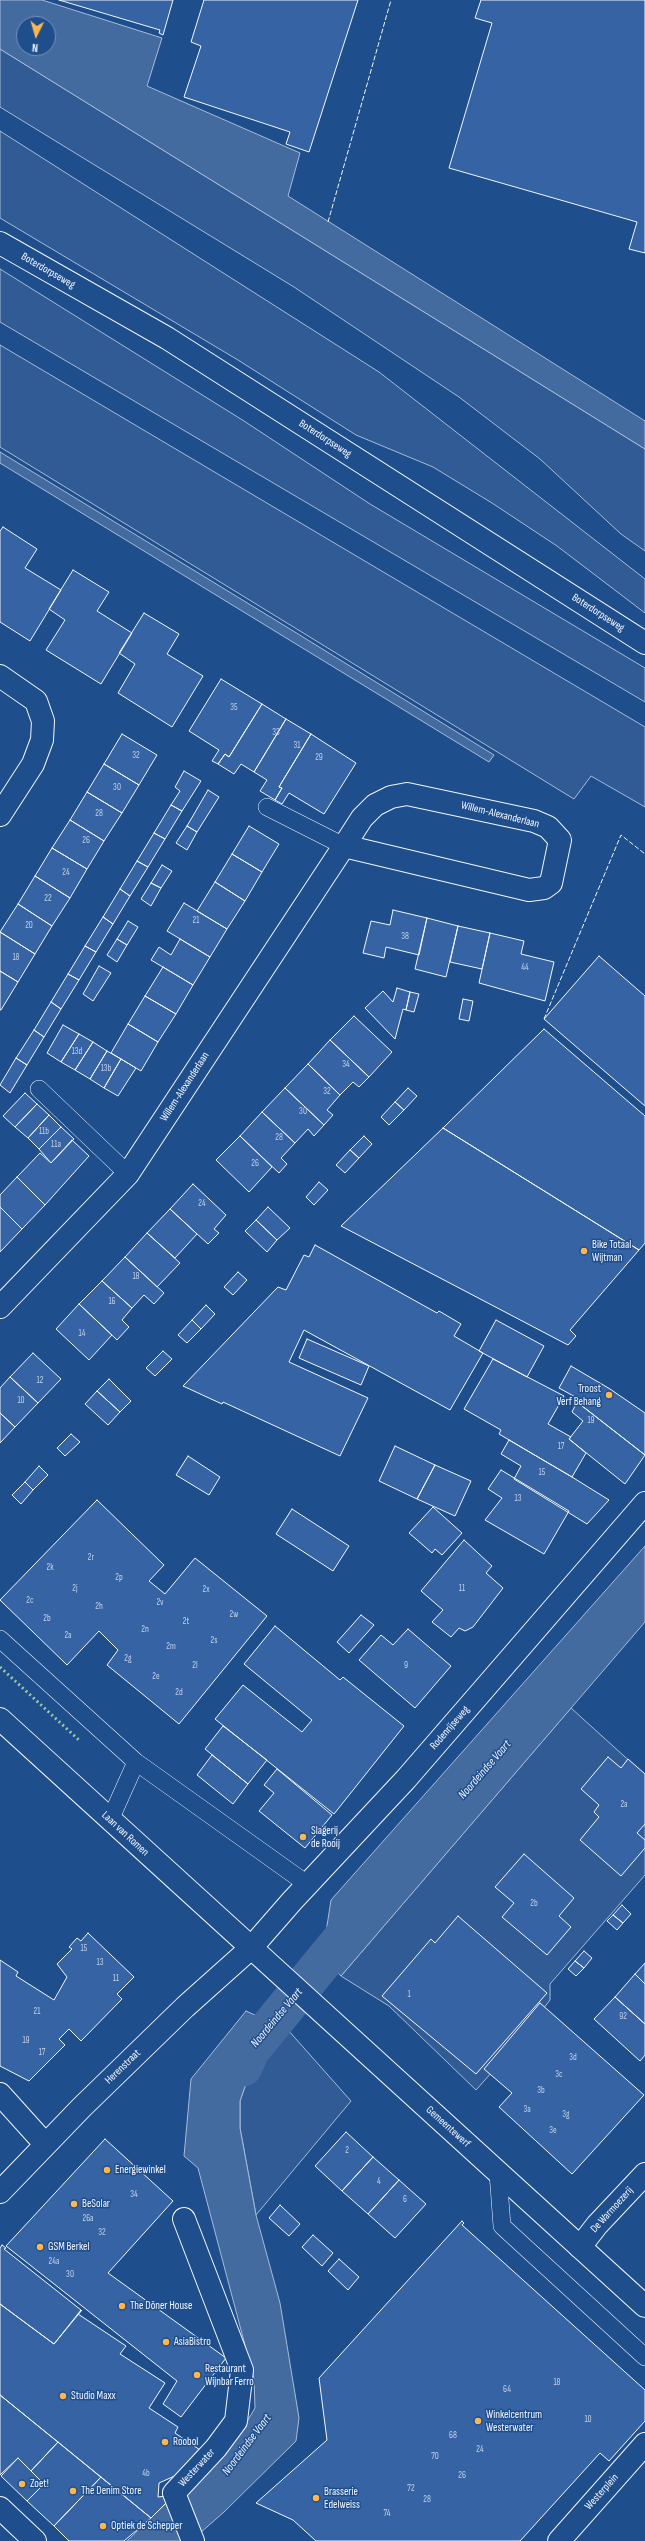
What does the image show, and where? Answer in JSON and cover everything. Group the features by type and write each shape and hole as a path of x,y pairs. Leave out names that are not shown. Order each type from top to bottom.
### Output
{"street":[{"name":"Boterdorpseweg","path":"0,243 167,338 645,643"},
{"path":"0,676 36,702 43,721 42,740 33,764 0,815"},
{"name":"Willem-Alexanderlaan","path":"0,1307 128,1174 362,818 375,805 391,797 407,794 534,821 548,827 560,840 551,883 544,888 529,890 344,846"},
{"name":"Rodenrijseweg","path":"251,1948 308,1884 406,1779 645,1503"},
{"name":"Laan van Romen","path":"0,1719 251,1948"},
{"name":"Gemeentewerf","path":"251,1948 272,1965 498,2174 645,2306"},
{"name":"Herenstraat","path":"0,2192 45,2144 185,2007 251,1948"},
{"path":"0,2094 45,2144"},
{"name":"De Warmoezerij","path":"580,2247 597,2225 645,2174"},
{"name":"Westerwater","path":"184,2219 242,2370 236,2421 216,2448 174,2492 193,2541"},
{"name":"Westerplein","path":"559,2541 645,2444"},
{"path":"0,2508 35,2541"}],"lane":[{"path":"266,807 344,846"},
{"path":"39,1089 128,1174"},
{"path":"0,1639 136,1762 308,1884"},
{"path":"110,1820 136,1762"},
{"path":"498,2174 502,2226 645,2357"}],"shaded area":[{"path":"0,49 645,449 645,551 621,534 540,459 459,397 294,287 0,107"},
{"path":"0,131 379,372 645,579 645,613 557,546 492,503 433,467 356,435 238,360 0,218"},
{"path":"0,269 244,421 370,504 645,668 645,702 0,322"},
{"path":"0,345 645,727 645,807 591,776 574,799 0,447"},
{"path":"571,1708 645,1775 645,1875 550,1984 550,2000 509,2053 476,2090 389,2006 341,1976"},
{"path":"288,2030 351,2101 256,2215 240,2128 240,2101 249,2075 268,2050"}],"water":[{"path":"0,0 42,0 162,38 147,86 300,153 288,196 645,421 645,449 0,49"},
{"path":"0,452 494,755 489,762 0,463"},
{"path":"645,1546 645,1622 341,1976 322,1958 331,1900"},
{"path":"246,2011 288,2030 268,2050 249,2075 240,2101 240,2128 256,2215 280,2303 299,2418 296,2441 224,2512 191,2541 127,2541 242,2430 255,2408 254,2379 198,2168 184,2156 191,2079"}],"building":[{"path":"59,0 173,0 163,35 159,33 160,30"},
{"path":"204,0 358,0 309,152 286,144 290,132 184,97 201,46 191,42"},
{"path":"481,0 645,0 645,253 629,249 637,222 449,168 492,23 475,18"},
{"path":"3,527 37,549 25,568 61,590 30,641 0,622 0,531"},
{"path":"73,570 109,592 97,611 132,633 101,684 46,650 65,620 49,609"},
{"path":"144,613 179,634 167,654 203,676 172,727 118,693 135,664 119,653"},
{"path":"221,679 262,704 229,757 225,754 218,764 212,761 219,750 189,731"},
{"path":"262,704 286,719 254,772 241,764 234,774 218,764 225,754 229,757"},
{"path":"286,719 311,734 279,787 282,788 275,800 260,791 267,780 254,772"},
{"path":"122,734 157,755 139,785 104,764"},
{"path":"311,734 356,763 324,814 289,793 282,804 275,800 282,788 279,787"},
{"path":"104,764 139,785 122,813 87,792"},
{"path":"184,771 201,781 182,811 171,805 180,791 175,787"},
{"path":"208,790 219,797 197,832 187,826"},
{"path":"87,792 122,813 104,841 70,820"},
{"path":"171,805 182,811 165,839 154,833"},
{"path":"70,820 104,841 87,869 52,848"},
{"path":"187,826 197,832 187,850 176,843"},
{"path":"249,826 279,844 262,872 232,854"},
{"path":"154,833 165,839 148,867 137,861"},
{"path":"52,848 87,869 70,898 35,876"},
{"path":"232,854 262,872 245,901 215,882"},
{"path":"137,861 148,867 130,896 120,889"},
{"path":"162,865 172,871 161,888 151,883"},
{"path":"35,876 70,898 52,926 18,904"},
{"path":"215,882 245,901 227,929 197,911"},
{"path":"151,883 161,888 151,906 141,899"},
{"path":"120,889 130,896 113,924 103,917"},
{"path":"184,903 227,929 210,957 167,931"},
{"path":"18,904 52,926 35,954 0,932"},
{"path":"393,910 427,918 419,955 386,947 384,958 363,953 371,921 390,925"},
{"path":"103,917 113,924 96,952 85,946"},
{"path":"427,918 458,926 446,977 415,969"},
{"path":"128,921 138,927 127,945 117,939"},
{"path":"458,926 490,933 482,969 450,962"},
{"path":"0,932 35,954 18,982 0,971"},
{"path":"490,933 524,941 521,954 554,962 545,1001 479,983"},
{"path":"117,939 127,945 117,962 107,955"},
{"path":"180,939 210,957 193,985 151,960 159,947 171,955"},
{"path":"85,946 96,952 79,980 68,974"},
{"path":"599,956 645,996 645,1106 544,1019"},
{"path":"99,966 111,973 93,1001 83,994"},
{"path":"163,967 193,985 176,1014 145,996"},
{"path":"0,971 18,982 1,1010 0,1010"},
{"path":"68,974 79,980 61,1009 51,1002"},
{"path":"397,988 410,992 406,1010 403,1009 395,1039 365,1008 383,991 393,1002"},
{"path":"410,992 419,994 414,1012 406,1010"},
{"path":"145,996 176,1014 158,1042 128,1024"},
{"path":"463,999 473,1001 469,1021 459,1019"},
{"path":"51,1002 61,1009 44,1037 34,1030"},
{"path":"354,1016 392,1052 369,1077 330,1040"},
{"path":"128,1024 158,1042 141,1071 111,1053"},
{"path":"63,1025 79,1034 61,1062 47,1053"},
{"path":"544,1029 645,1116 645,1243 639,1250 443,1128"},
{"path":"34,1030 44,1037 27,1065 16,1058"},
{"path":"79,1034 93,1042 75,1070 61,1062"},
{"path":"330,1040 369,1077 359,1087 353,1082 340,1095 308,1064"},
{"path":"93,1042 107,1051 90,1079 75,1070"},
{"path":"107,1051 121,1059 104,1088 90,1079"},
{"path":"16,1058 27,1065 10,1093 0,1085"},
{"path":"121,1059 136,1068 118,1096 104,1088"},
{"path":"308,1064 340,1095 327,1110 333,1115 324,1125 285,1088"},
{"path":"285,1088 324,1125 314,1136 308,1129 295,1143 262,1112"},
{"path":"408,1088 417,1096 404,1110 395,1102"},
{"path":"25,1093 37,1104 15,1127 3,1116"},
{"path":"395,1102 404,1110 389,1125 381,1117"},
{"path":"37,1104 49,1115 28,1138 15,1127"},
{"path":"262,1112 295,1143 281,1158 287,1164 279,1173 240,1136"},
{"path":"49,1115 61,1127 39,1149 28,1138"},
{"path":"61,1127 74,1139 51,1163 39,1149"},
{"path":"443,1128 639,1250 570,1330 576,1336 568,1345 341,1226"},
{"path":"240,1136 272,1167 249,1192 216,1160"},
{"path":"364,1136 372,1144 359,1158 350,1150"},
{"path":"72,1140 89,1156 45,1205 17,1177 40,1153 51,1163"},
{"path":"350,1150 359,1158 345,1173 336,1165"},
{"path":"17,1177 45,1205 22,1229 0,1207 0,1195"},
{"path":"319,1182 328,1190 314,1205 306,1197"},
{"path":"193,1184 226,1215 214,1229 219,1233 208,1244 170,1209"},
{"path":"0,1207 22,1229 0,1252"},
{"path":"268,1207 290,1228 277,1240 256,1220"},
{"path":"170,1209 197,1234 175,1258 147,1233"},
{"path":"256,1220 277,1240 267,1252 245,1231"},
{"path":"147,1233 180,1263 157,1287 125,1257"},
{"path":"315,1245 437,1313 439,1311 461,1324 454,1336 483,1353 450,1410 304,1330 289,1362 368,1398 340,1456 223,1402 222,1404 183,1386 278,1287 286,1290 304,1255 309,1257"},
{"path":"125,1257 164,1293 154,1304 144,1295 132,1308 102,1281"},
{"path":"238,1272 247,1280 233,1295 224,1287"},
{"path":"102,1281 132,1308 122,1320 129,1327 117,1340 79,1304"},
{"path":"79,1304 112,1335 89,1360 56,1329"},
{"path":"206,1305 215,1314 201,1329 192,1320"},
{"path":"192,1320 201,1329 187,1343 178,1335"},
{"path":"496,1320 544,1346 527,1377 479,1351"},
{"path":"307,1339 369,1366 361,1385 299,1358"},
{"path":"163,1351 172,1359 155,1376 146,1368"},
{"path":"33,1353 61,1379 38,1403 10,1377"},
{"path":"493,1359 564,1396 548,1424 571,1437 569,1439 586,1453 572,1477 499,1434 501,1430 464,1409"},
{"path":"571,1366 610,1389 645,1413 645,1455 577,1402 579,1399 559,1388"},
{"path":"10,1377 38,1403 15,1427 0,1413 0,1388"},
{"path":"109,1379 131,1401 120,1412 97,1391"},
{"path":"97,1391 120,1412 108,1425 85,1404"},
{"path":"577,1402 645,1455 625,1484 569,1439 583,1421 572,1412"},
{"path":"0,1413 15,1427 0,1443"},
{"path":"71,1434 80,1442 65,1456 57,1448"},
{"path":"509,1440 609,1500 587,1524 514,1479 521,1466 501,1454"},
{"path":"395,1446 435,1465 417,1499 379,1481"},
{"path":"188,1456 220,1477 209,1495 176,1475"},
{"path":"435,1465 471,1481 455,1516 417,1499"},
{"path":"39,1466 48,1475 33,1490 25,1482"},
{"path":"501,1470 569,1511 544,1554 485,1520 502,1498 488,1489"},
{"path":"25,1482 33,1490 21,1504 12,1495"},
{"path":"97,1500 164,1565 149,1581 165,1594 195,1558 267,1616 179,1724 107,1665 118,1650 99,1631 67,1665 0,1600"},
{"path":"433,1507 462,1533 442,1555 435,1549 432,1553 409,1533"},
{"path":"292,1509 349,1546 333,1571 276,1534"},
{"path":"464,1540 492,1566 486,1573 503,1588 473,1627 465,1631 459,1628 451,1637 432,1622 443,1610 421,1591"},
{"path":"361,1615 374,1625 349,1653 337,1642"},
{"path":"275,1626 340,1680 343,1677 404,1726 334,1814 215,1719 243,1685 302,1732 312,1720 244,1664"},
{"path":"408,1629 451,1666 415,1708 359,1660 381,1635 393,1645"},
{"path":"223,1726 267,1760 248,1784 205,1749"},
{"path":"212,1755 248,1784 233,1804 197,1775"},
{"path":"608,1757 621,1768 628,1759 645,1774 645,1824 637,1833 645,1840 645,1848 621,1876 580,1840 599,1817 594,1812 599,1805 581,1789"},
{"path":"277,1769 332,1815 305,1848 259,1811 274,1793 264,1785"},
{"path":"524,1854 574,1898 559,1916 571,1927 547,1955 502,1917 514,1903 495,1887"},
{"path":"622,1905 631,1914 623,1923 613,1915"},
{"path":"613,1915 623,1923 617,1930 607,1921"},
{"path":"458,1916 547,1993 476,2074 382,1996 431,1939 435,1943"},
{"path":"88,1933 134,1977 117,1994 122,1999 81,2041 69,2029 59,2039 65,2045 29,2081 0,2066 0,1960 18,1972 16,1976 54,2000 67,1977 57,1964 72,1949 69,1947 77,1938 81,1941"},
{"path":"584,1951 592,1958 584,1968 575,1961"},
{"path":"575,1961 584,1968 576,1976 568,1969"},
{"path":"645,1963 645,1984 635,1974"},
{"path":"635,1974 645,1984 645,2024 615,1997"},
{"path":"615,1997 645,2024 645,2055 640,2061 594,2019"},
{"path":"540,2003 644,2095 572,2174 499,2107 512,2093 484,2069"},
{"path":"346,2132 373,2157 342,2191 315,2166"},
{"path":"105,2139 173,2201 108,2273 226,2358 181,2417 163,2404 177,2381 6,2246"},
{"path":"373,2157 399,2180 368,2214 342,2191"},
{"path":"399,2180 426,2204 395,2238 368,2214"},
{"path":"280,2205 300,2224 289,2236 269,2218"},
{"path":"462,2221 464,2223 462,2225 645,2390 645,2421 609,2461 600,2453 520,2541 316,2541 293,2520 256,2503 327,2440 319,2378"},
{"path":"313,2235 333,2253 322,2266 302,2247"},
{"path":"2,2245 6,2248 4,2249 81,2310 54,2344 0,2304 0,2248"},
{"path":"339,2259 359,2277 348,2290 328,2271"},
{"path":"0,2304 54,2344 78,2314 126,2346 120,2354 165,2383 149,2408 178,2427 175,2433 206,2454 179,2474 159,2483 158,2497 167,2496 170,2499 151,2518 0,2395"},
{"path":"0,2395 58,2442 31,2471 18,2458 0,2475"},
{"path":"58,2442 101,2477 54,2526 27,2501 44,2484 31,2471"},
{"path":"18,2458 44,2484 27,2501 1,2476"},
{"path":"101,2477 151,2518 124,2541 69,2541 54,2526"}],"waterway":[{"name":"Noordeindse Vaart","path":"243,2067 250,2051 359,1918"}],"hedge":[{"path":"0,1667 80,1741"}],"fence":[{"path":"328,222 391,0"},
{"path":"544,1019 621,835 645,854"}],"place":[{"name":"Bike Totaal Wijtman","path":"584,1251"},
{"name":"Troost Verf Behang","path":"609,1395"},
{"name":"Slagerij de Rooij","path":"303,1837"},
{"name":"Energiewinkel","path":"107,2170"},
{"name":"BeSolar","path":"74,2204"},
{"name":"GSM Berkel","path":"40,2247"},
{"name":"The Döner House","path":"122,2306"},
{"name":"AsiaBistro","path":"166,2342"},
{"name":"Restaurant Wijnbar Ferro","path":"197,2375"},
{"name":"Studio Maxx","path":"63,2396"},
{"name":"Winkelcentrum Westerwater","path":"478,2421"},
{"name":"Roobol","path":"165,2442"},
{"name":"Zoet!","path":"22,2484"},
{"name":"The Denim Store","path":"73,2491"},
{"name":"Brasserie Edelweiss","path":"316,2498"},
{"name":"Optiek de Schepper","path":"103,2526"}]}
